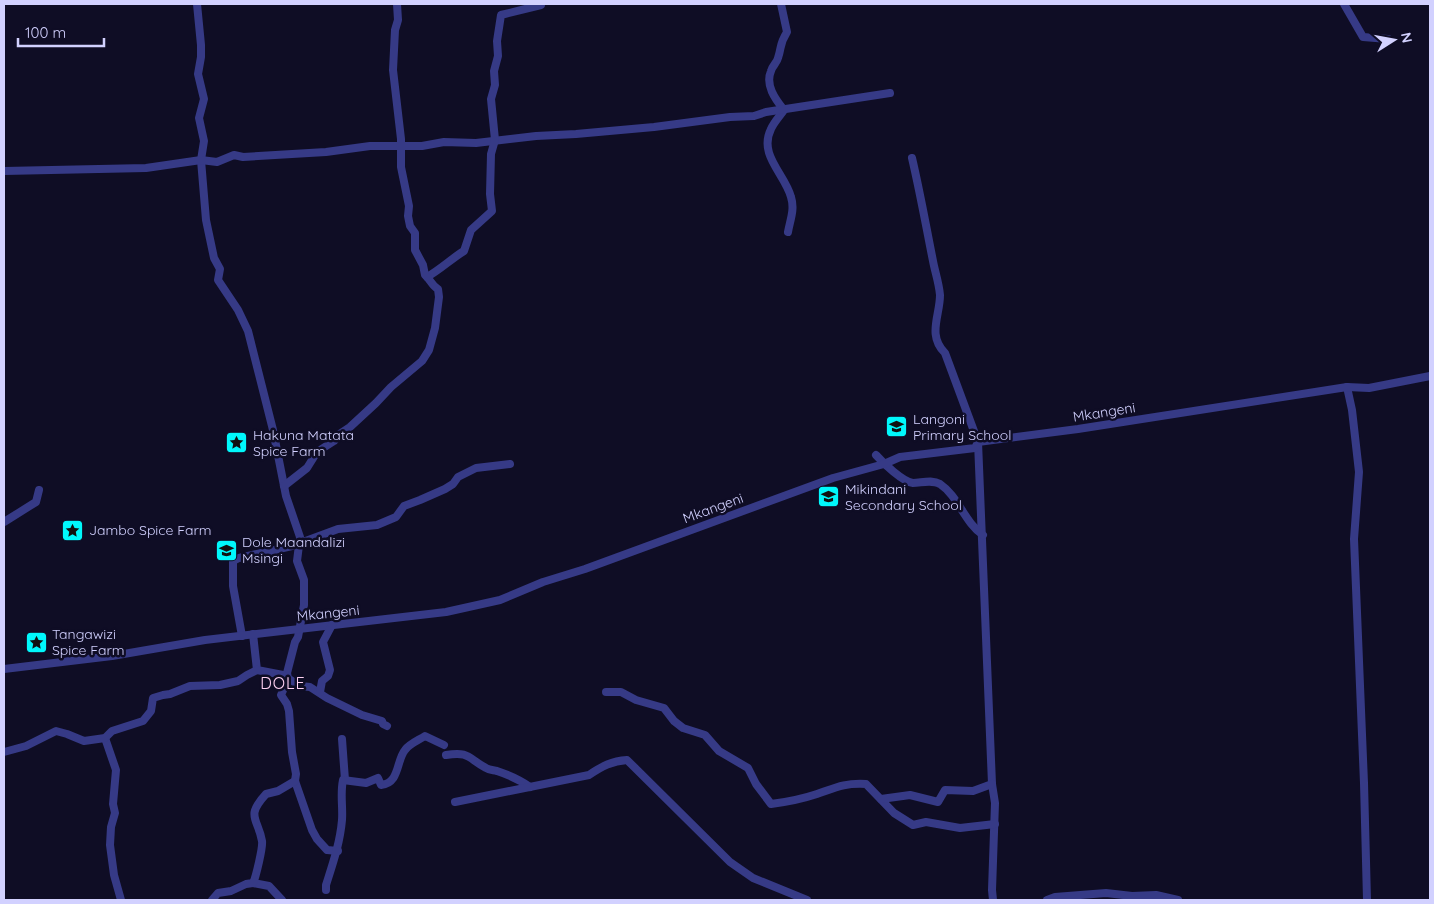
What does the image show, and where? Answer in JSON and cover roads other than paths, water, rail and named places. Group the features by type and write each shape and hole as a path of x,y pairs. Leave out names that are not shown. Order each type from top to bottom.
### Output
{"street":[{"path":"197,4 201,45 198,74 204,99 199,118 204,141 201,160 206,220 214,258 220,269 218,280 238,310 248,331 267,404 286,496 300,537 297,561 304,580 304,605 300,628 287,673 288,679 281,694 289,711 292,752 296,774 295,781 316,839 327,850 338,851"},
{"path":"284,486 307,468 317,452 334,441 341,432 350,427 376,403 391,386 422,361 432,341 440,297 438,290 433,287 425,275 415,250 415,233 410,226 409,206 401,167 401,147 393,70 395,30 398,20 397,4"},
{"path":"427,277 441,269 449,260 464,251 471,230 492,211 490,194 491,154 495,140 491,99 495,85 494,71 498,56 496,41 502,16 541,4"},
{"path":"781,4 787,32 780,43 779,57 771,70 768,81 776,100 784,110"},
{"path":"1344,4 1363,37 1388,39"},
{"path":"4,172 146,168 201,160 217,162 234,155 243,157 326,152 370,146 422,146 444,142 476,143 754,116 890,93"},
{"path":"784,110 771,128 768,139 771,160 791,197 792,217 788,232"},
{"path":"912,158 939,286 940,299 935,327 937,345 945,352 978,442 992,784 994,793 993,900"},
{"name":"Mkangeni","path":"4,669 112,656 205,640 446,612 500,600 543,582 585,569 833,478 884,464 900,457 975,448 978,442 1078,429 1347,387 1369,388 1430,376"},
{"path":"1347,387 1352,410 1359,472 1354,539 1367,900"},
{"path":"876,455 884,464 911,483 930,482 939,484 955,500 976,530 983,534"},
{"path":"242,636 234,586 233,561 300,544 338,529 377,525 396,517 404,506 445,489 468,471 476,468 510,464"},
{"path":"4,522 36,502 39,490"},
{"path":"320,692 322,681 330,673 323,642 332,625"},
{"path":"253,634 257,670"},
{"path":"4,752 26,746 56,731 84,741 105,738 112,730 143,721 151,711 153,698 190,686 220,685 238,681 257,670 276,673 300,686 310,687 327,698 382,721 387,726"},
{"path":"606,692 621,692 636,700 664,708 674,721 683,728 704,736 719,752 748,768 756,784 771,804 793,801 850,783 866,784 894,812 913,825 926,822 960,828 995,824"},
{"path":"345,780 366,783 378,778 381,785 384,785 390,781 398,769 406,748 425,736 444,745"},
{"path":"105,738 116,770 113,804 115,812 111,827 110,845 114,875 121,900"},
{"path":"326,890 338,851 342,818 340,793 343,780 345,780 342,739"},
{"path":"446,755 459,753 470,757 487,769 520,780 530,787"},
{"path":"455,802 589,774 614,761 627,760 730,862 753,878 806,900"},
{"path":"252,883 256,877 262,845 262,840 254,821 254,813 266,794 278,792 295,781"},
{"path":"881,799 910,795 938,802 945,790 973,791 992,784"},
{"path":"212,900 218,893 231,891 252,883 269,886 282,900"},
{"path":"1047,900 1055,897 1106,893 1156,895 1178,900"}],"place":[{"name":"Langoni Primary School","path":"897,427"},
{"name":"Hakuna Matata Spice Farm","path":"237,443"},
{"name":"Mikindani Secondary School","path":"829,497"},
{"name":"Jambo Spice Farm","path":"73,530"},
{"name":"Dole Maandalizi Msingi","path":"226,550"},
{"name":"Tangawizi Spice Farm","path":"36,642"}],"district":[{"name":"DOLE","path":"283,683"}]}
